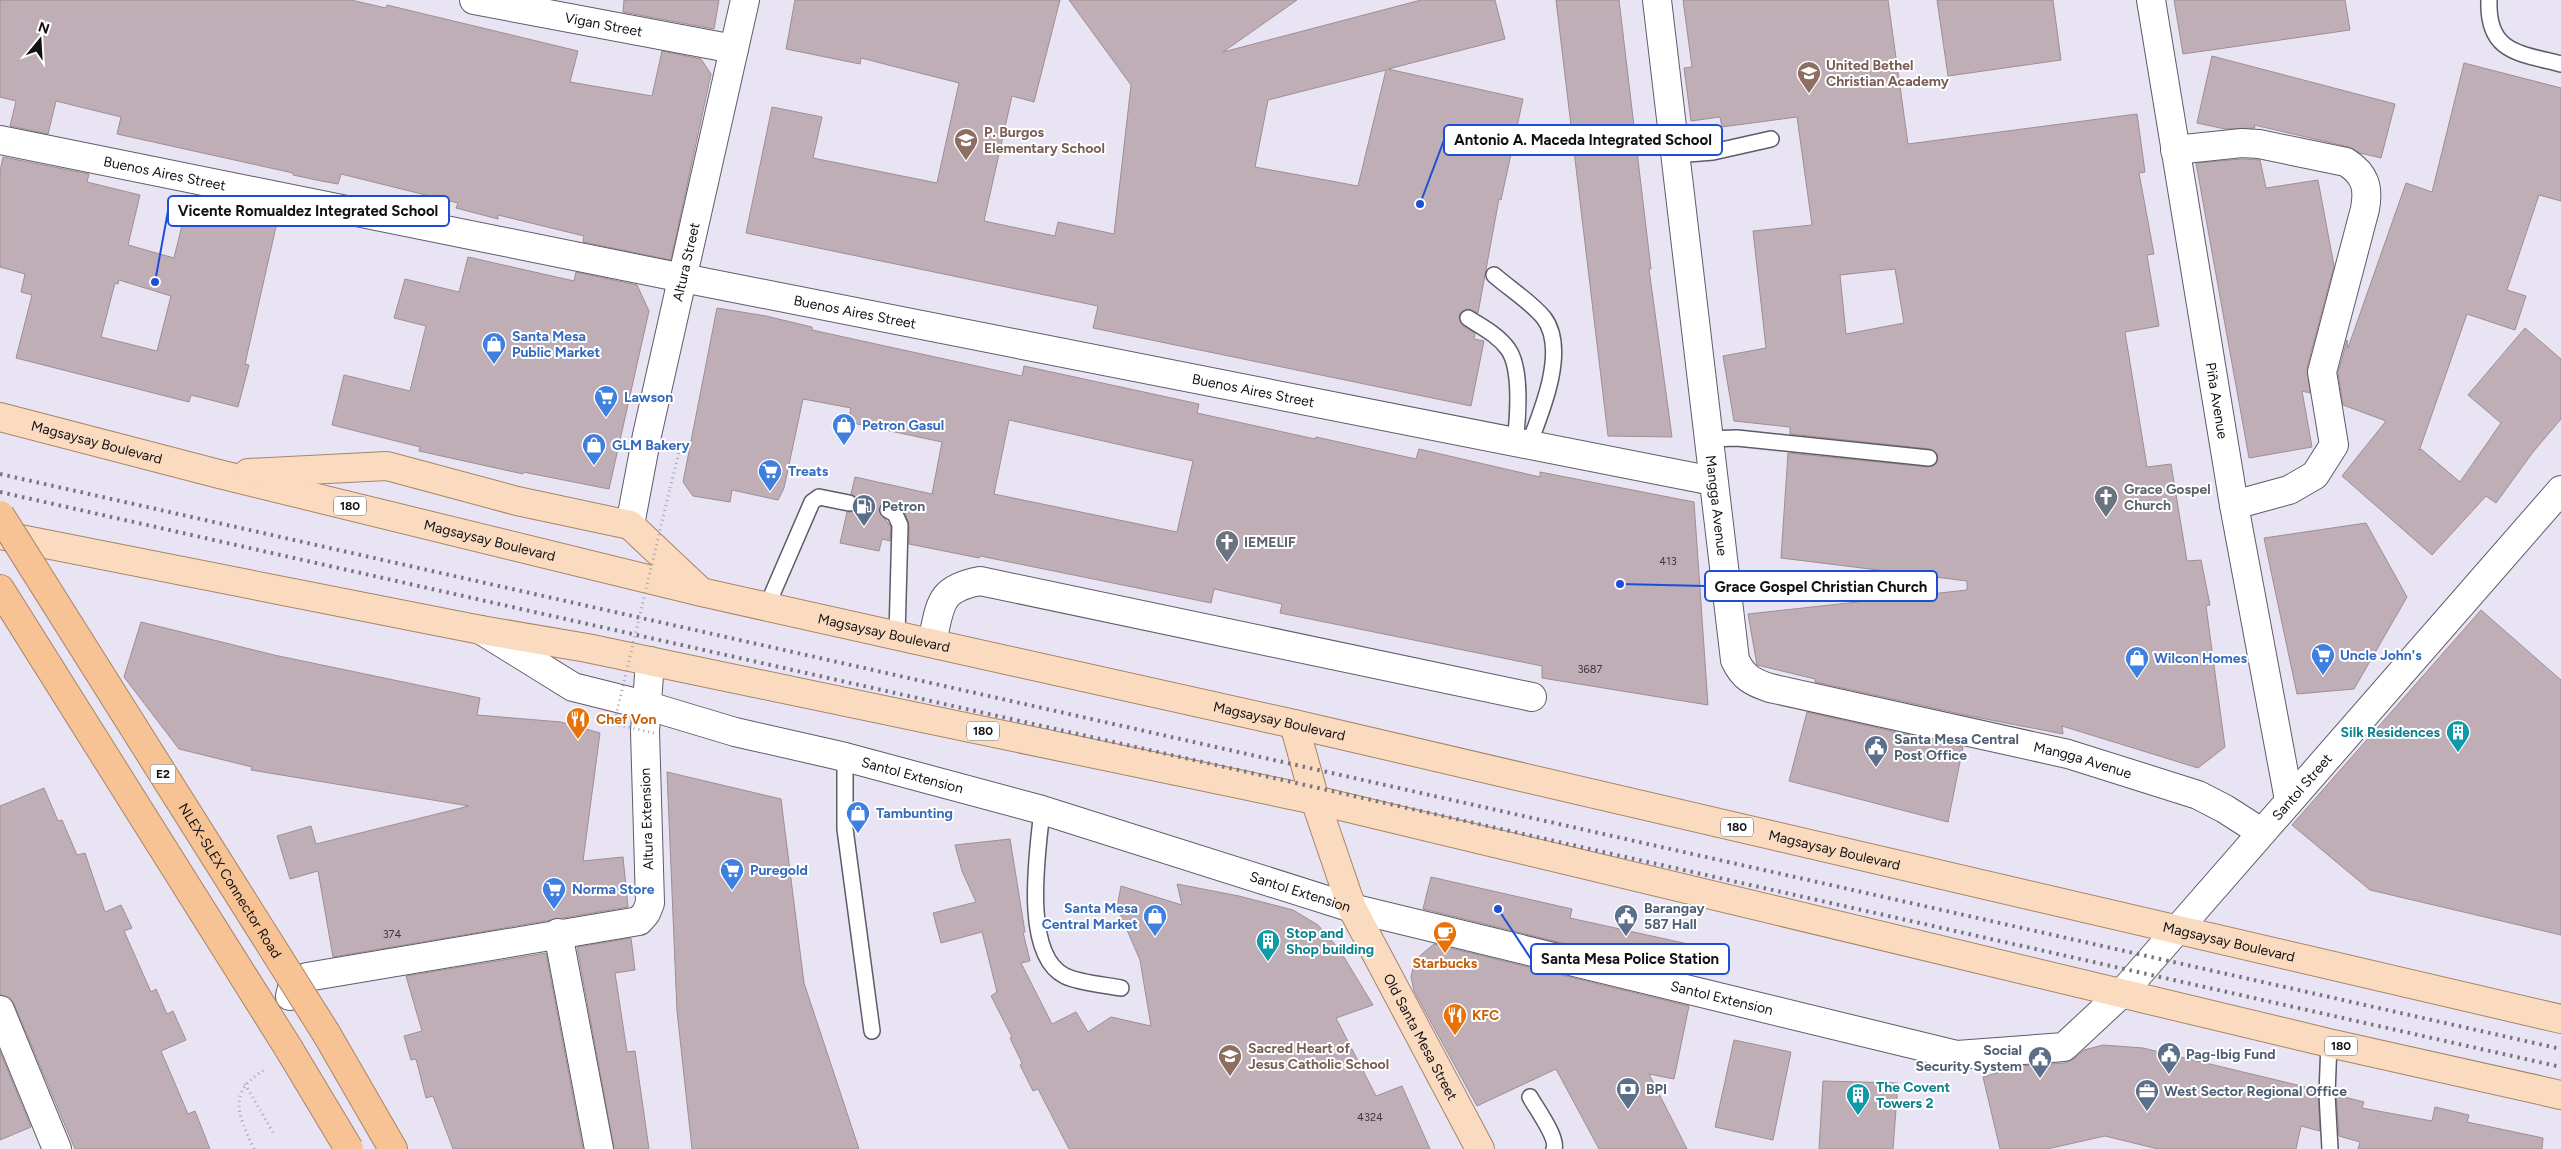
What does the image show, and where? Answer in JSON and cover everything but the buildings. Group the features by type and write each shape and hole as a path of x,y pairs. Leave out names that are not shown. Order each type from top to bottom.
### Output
{"highway":[{"name":"NLEX-SLEX Connector Road","path":"0,515 326,1033 392,1149"},
{"path":"0,589 289,1049 348,1149"}],"main road":[{"name":"Magsaysay Boulevard","path":"0,417 219,474 701,592 1294,724 2180,929 2434,991 2561,1019"},
{"path":"219,474 387,466 517,500 630,526 701,592"},
{"name":"180","path":"0,535 481,630 650,661 1315,800 2329,1043 2561,1095"},
{"name":"Old Santa Mesa Street","path":"1294,724 1315,800 1352,908 1480,1149"}],"street":[{"name":"Vigan Street","path":"474,0 556,8 734,49"},
{"name":"Altura Street","path":"630,526 647,435 684,278 745,0"},
{"name":"Mangga Avenue","path":"1657,0 1708,440 1736,660 1747,679 1770,688 2068,754 2198,795 2225,809 2261,832"},
{"name":"Piña Avenue","path":"2151,0 2234,505 2290,800"},
{"name":"Buenos Aires Street","path":"0,140 684,278 1713,480"},
{"path":"2175,150 2218,145 2259,144 2346,162 2358,170 2366,184 2365,209 2322,372 2334,445 2315,475 2289,490 2234,505"},
{"name":"Santol Street","path":"2122,993 2180,929 2261,832 2561,490"},
{"path":"932,642 942,600 958,585 980,581 1532,697"},
{"name":"Santol Extension","path":"481,630 573,687 645,705 735,732 845,757 1042,810 1352,908 1957,1055 2064,1047 2122,993"},
{"name":"Altura Extension","path":"290,996 293,984 306,978 558,933 639,921 646,913 650,903 645,705 650,661"},
{"path":"558,933 599,1149"},
{"path":"0,1010 57,1149"}],"lane":[{"path":"2489,0 2488,18 2498,41 2523,54 2561,64"},
{"path":"1675,155 1713,152 1770,139"},
{"path":"1494,275 1544,319 1553,351 1551,380 1522,443"},
{"path":"1468,318 1495,336 1509,350 1514,368 1520,409 1522,443"},
{"path":"1708,440 1737,438 1929,458"},
{"path":"768,606 812,502 819,497 849,502"},
{"path":"888,510 895,514 900,525 897,635"},
{"path":"845,757 845,829 872,1031"},
{"path":"1042,810 1035,886 1040,938 1047,955 1051,963 1066,976 1121,988"},
{"path":"290,996 315,1038 392,1149"},
{"path":"2329,1043 2327,1094 2330,1149"},
{"path":"1530,1097 1551,1133 1556,1145 1554,1149"}],"path":[{"path":"654,734 614,724 681,445"},
{"path":"251,1077 245,1084 239,1098 238,1115 254,1149"},
{"path":"245,1084 275,1136"}],"railway":[{"path":"0,474 2561,1049"},
{"path":"0,492 2561,1067"}],"place":[{"name":"United Bethel Christian Academy","path":"1809,94"},
{"name":"P. Burgos Elementary School","path":"966,161"},
{"name":"Antonio A. Maceda Integrated School","path":"1420,204"},
{"name":"Vicente Romualdez Integrated School","path":"155,282"},
{"name":"Santa Mesa Public Market","path":"494,365"},
{"name":"Lawson","path":"606,418"},
{"name":"Petron Gasul","path":"844,446"},
{"name":"GLM Bakery","path":"594,466"},
{"name":"Treats","path":"770,492"},
{"name":"Grace Gospel Church","path":"2106,518"},
{"name":"Petron","path":"864,527"},
{"name":"IEMELIF","path":"1227,563"},
{"name":"Grace Gospel Christian Church","path":"1620,584"},
{"name":"Uncle John's","path":"2323,676"},
{"name":"Wilcon Homes","path":"2137,679"},
{"name":"Chef Von","path":"578,740"},
{"name":"Silk Residences","path":"2458,753"},
{"name":"Santa Mesa Central Post Office","path":"1876,768"},
{"name":"Tambunting","path":"858,834"},
{"name":"Puregold","path":"732,891"},
{"name":"Santa Mesa Police Station","path":"1498,909"},
{"name":"Norma Store","path":"554,910"},
{"name":"Santa Mesa Central Market","path":"1155,937"},
{"name":"Barangay 587 Hall","path":"1626,937"},
{"name":"Starbucks","path":"1445,954"},
{"name":"Stop and Shop building","path":"1268,962"},
{"name":"KFC","path":"1455,1036"},
{"name":"Pag-Ibig Fund","path":"2169,1075"},
{"name":"Sacred Heart of Jesus Catholic School","path":"1230,1077"},
{"name":"Social Security System","path":"2040,1079"},
{"name":"BPI","path":"1628,1110"},
{"name":"West Sector Regional Office","path":"2147,1112"},
{"name":"The Covent Towers 2","path":"1858,1116"}]}
